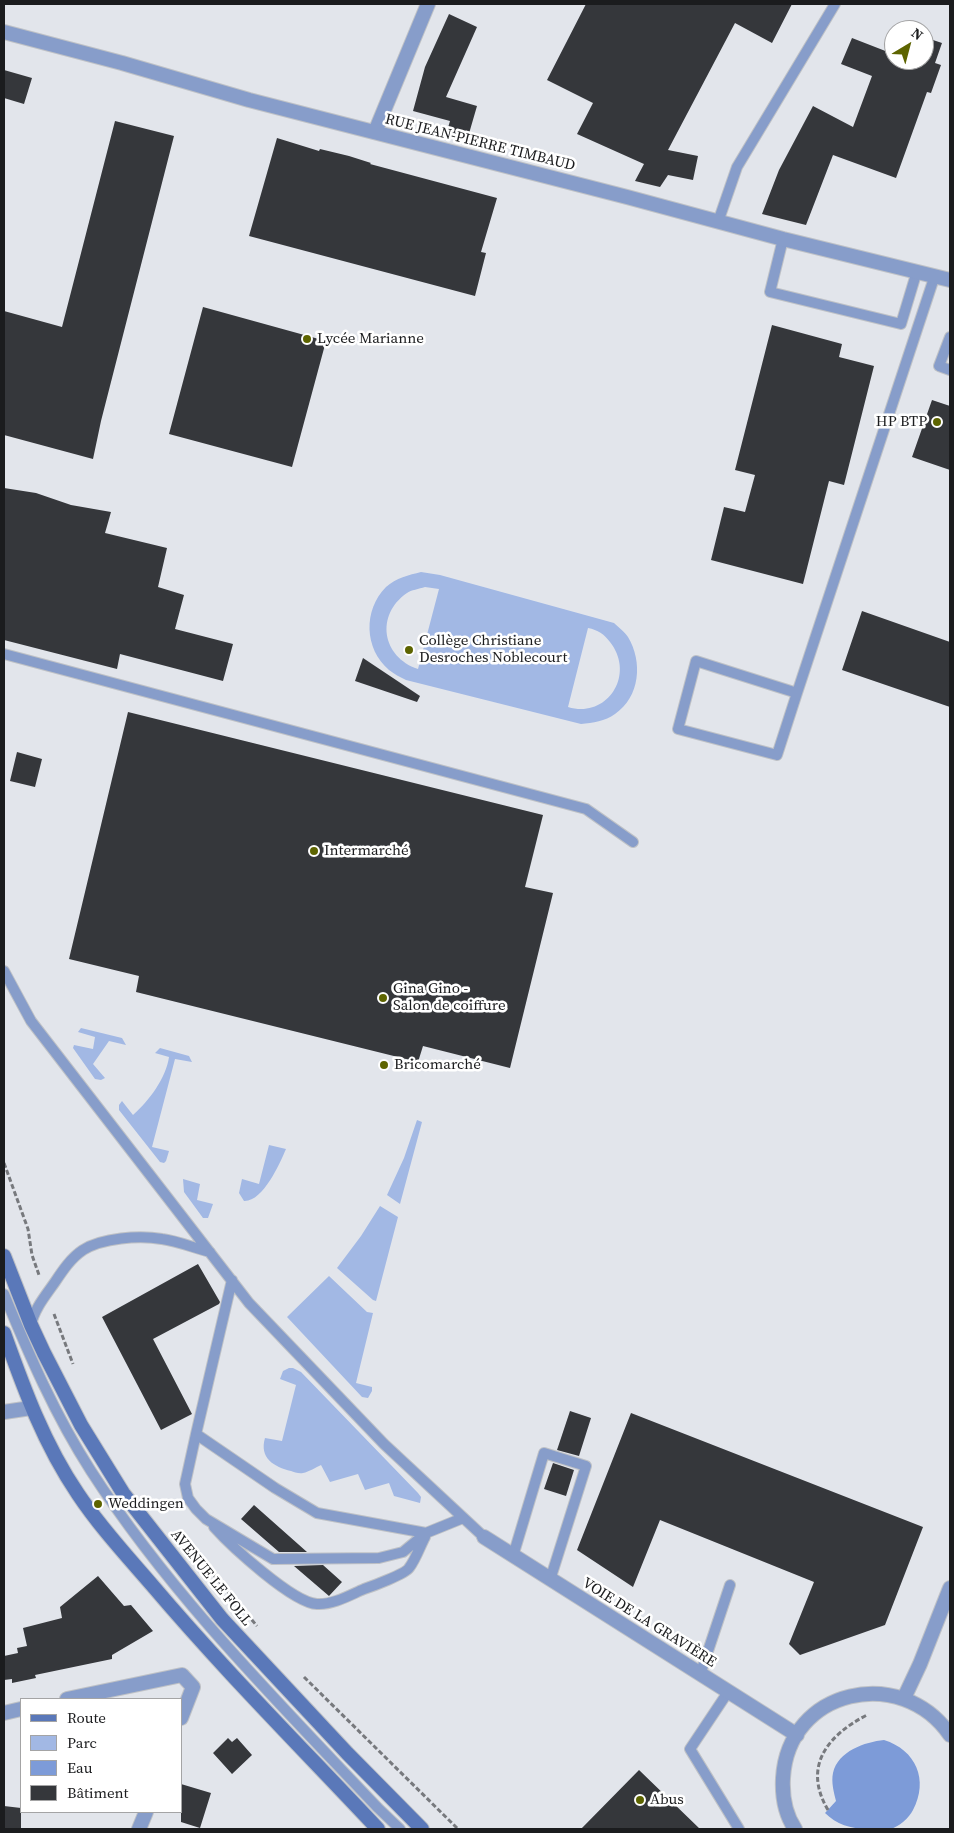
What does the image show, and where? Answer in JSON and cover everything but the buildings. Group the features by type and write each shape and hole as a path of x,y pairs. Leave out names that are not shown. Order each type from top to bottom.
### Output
{"main road":[{"name":"AVENUE LE FOLL","path":"4,1256 31,1325 81,1425 117,1484 222,1619 381,1789 422,1829"},
{"path":"4,1333 31,1408 49,1444 78,1494 105,1530 171,1608 244,1689 378,1829"}],"street":[{"path":"375,132 428,4"},
{"name":"RUE JEAN-PIERRE TIMBAUD","path":"4,32 718,222 950,280"},
{"path":"4,1412 31,1408"},
{"name":"VOIE DE LA GRAVIÈRE","path":"484,1537 797,1735"},
{"path":"904,1698 920,1664 950,1588"},
{"path":"72,1698 182,1675 193,1687 182,1715"},
{"path":"795,1829 787,1812 782,1785 786,1758 797,1735 812,1716 830,1704 845,1698 872,1693 904,1698 919,1705 933,1715 950,1735"},
{"path":"4,1713 20,1709"},
{"path":"139,1829 146,1813"}],"lane":[{"path":"718,222 737,167 835,4"},
{"path":"783,239 770,292 901,324 916,270"},
{"path":"797,694 696,661 678,729 777,755 935,275"},
{"path":"950,337 939,366 950,370"},
{"path":"4,654 586,809 633,842"},
{"path":"4,971 31,1020 249,1303 384,1444 484,1537"},
{"path":"31,1325 34,1314 57,1279 72,1260 85,1249 101,1243 131,1238 162,1239 210,1252"},
{"path":"232,1280 185,1484 188,1498 196,1510 227,1542 261,1571 310,1604 330,1603 378,1584 409,1569 426,1534"},
{"name":"AVENUE LE FOLL","path":"4,1294 36,1371 72,1439 104,1490 150,1554 227,1645 378,1808 400,1829"},
{"path":"196,1434 275,1488 318,1513 426,1534"},
{"path":"513,1556 544,1453 586,1466 550,1580"},
{"path":"206,1519 273,1559 379,1558 403,1552 426,1534 463,1518"},
{"path":"700,1675 730,1585"},
{"path":"728,1692 690,1749 739,1829"}],"path":[{"path":"828,1810 822,1800 819,1785 820,1760 832,1740 841,1730 874,1711"}],"green space":[{"path":"421,572 440,575 614,623 628,637 636,657 636,679 630,698 615,714 599,721 581,724 406,680 395,674 381,661 375,651 371,641 370,618 378,596 386,587 398,579","holes":["425,587 439,589 418,669 406,663 390,645 387,635 387,624 390,612 397,602 409,592","588,628 600,633 610,642 617,655 620,668 618,680 613,691 595,707 582,709 568,707"]},
{"path":"81,1028 122,1038 126,1045 109,1041 93,1064 105,1078 101,1080 95,1079 73,1048 74,1045 93,1049 95,1037 78,1032"},
{"path":"160,1048 189,1056 192,1062 175,1059 152,1147 169,1151 164,1163 160,1162 119,1110 119,1105 122,1101 133,1115 156,1089 161,1081 169,1057 155,1053"},
{"path":"417,1120 422,1122 400,1204 387,1195 404,1158"},
{"path":"269,1145 286,1149 264,1189 251,1200 244,1201 239,1193 242,1179 259,1184"},
{"path":"183,1179 200,1184 197,1200 213,1204 208,1218 203,1218 184,1192"},
{"path":"380,1206 398,1217 376,1301 337,1268"},
{"path":"329,1276 367,1312 373,1313 356,1383 372,1387 368,1398 362,1397 287,1317"},
{"path":"289,1368 301,1372 418,1493 421,1497 420,1503 394,1496 389,1483 365,1490 358,1474 330,1482 321,1465 308,1472 300,1473 279,1467 269,1460 264,1451 265,1438 282,1441 296,1385 280,1379 283,1371"}],"water":[{"path":"884,1740 904,1751 916,1768 920,1788 918,1799 911,1813 900,1824 884,1830 855,1828 834,1820 825,1813 836,1801 832,1780 836,1765 846,1753 853,1749"}],"place":[{"name":"Lycée Marianne","path":"307,339"},
{"name":"HP BTP","path":"937,422"},
{"name":"Collège Christiane Desroches Noblecourt","path":"409,650"},
{"name":"Intermarché","path":"314,851"},
{"name":"Gina Gino - Salon de coiffure","path":"383,998"},
{"name":"Bricomarché","path":"384,1065"},
{"name":"Weddingen","path":"98,1504"},
{"name":"Abus","path":"640,1800"}]}
